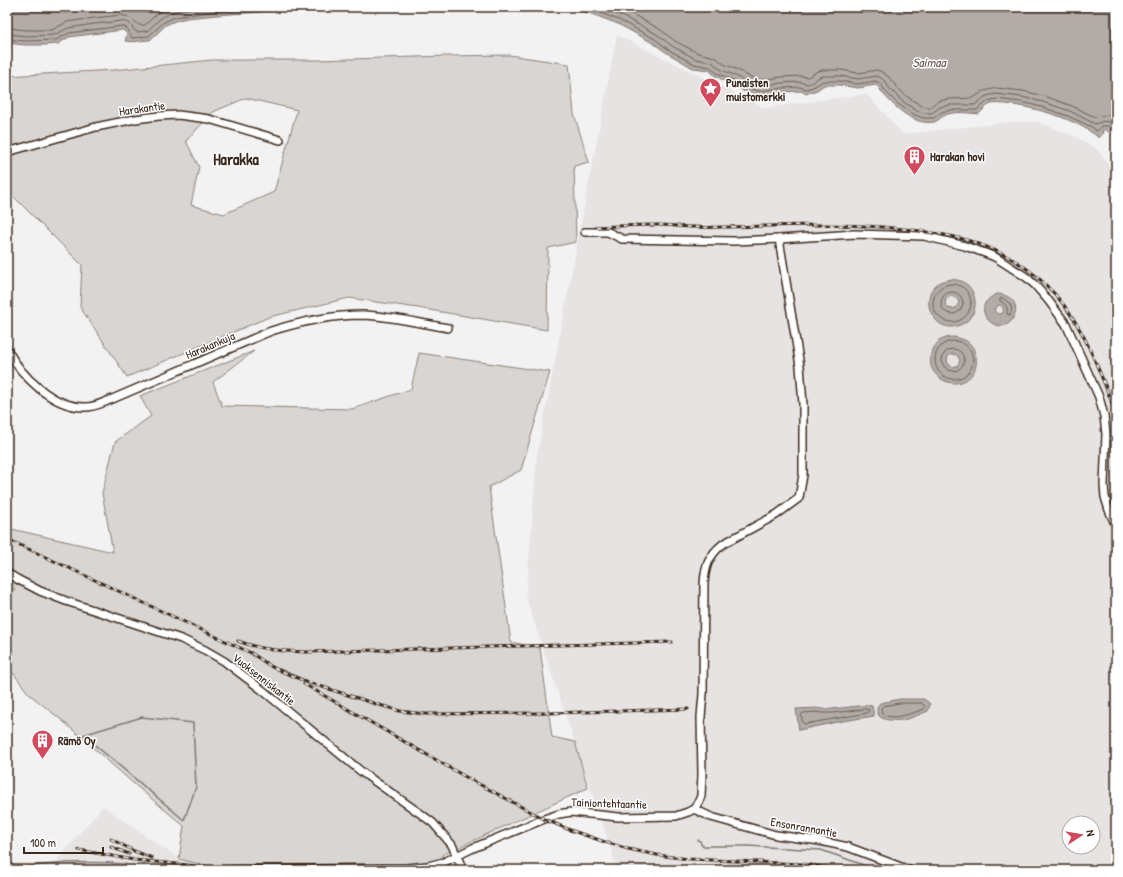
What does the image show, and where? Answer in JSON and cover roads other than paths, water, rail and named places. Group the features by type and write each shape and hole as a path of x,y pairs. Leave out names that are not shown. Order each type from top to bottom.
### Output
{"street":[{"name":"Harakantie","path":"7,152 96,127 135,119 178,115 209,119 280,140"},
{"path":"585,232 608,232 622,239 734,241 855,234 924,236 965,246 995,257 1026,277 1035,285 1066,324 1099,397 1104,416 1106,434 1105,497 1116,526"},
{"path":"694,809 701,796 704,584 707,566 715,550 723,544 776,515 799,498 803,475 803,404 800,366 779,239"},
{"name":"Harakankuja","path":"7,349 15,363 34,385 60,401 72,406 86,407 110,400 270,331 297,323 343,316 363,315 448,328"},
{"name":"Vuoksenniskantie","path":"7,573 40,591 181,639 224,661 267,694 363,773 433,823 452,846 463,870"},
{"name":"Tainiontehtaantie","path":"232,870 406,868 428,866 457,856 559,814 571,812 618,817 676,816 694,809"},
{"name":"Ensonrannantie","path":"694,809 711,817 776,834 848,847 909,870"}],"water":[{"path":"7,7 333,7 187,18 166,25 150,40 135,42 125,41 127,34 123,30 69,37 58,44 25,45 7,43"},
{"name":"Saimaa","path":"559,7 1116,7 1116,136 1106,130 1102,130 1103,134 1099,138 1079,125 1055,115 1030,108 1006,104 991,104 979,114 953,113 945,115 937,121 927,123 913,119 906,115 884,95 876,85 858,88 839,85 824,85 817,90 806,94 801,91 759,95 743,91 715,76 709,70 693,68 653,43 618,24 589,13"},
{"path":"952,279 961,281 969,287 974,296 975,306 972,315 967,321 960,325 950,327 942,325 935,319 930,311 929,302 930,294 935,286 943,281","holes":["951,296 956,298 959,302 957,307 953,309 948,308 945,304 946,299"]},
{"path":"997,294 1001,294 1012,300 1016,307 1014,316 1009,323 1002,326 995,325 989,320 985,314 984,307 988,300","holes":["1000,305 1003,308 1003,313 997,314 994,310"]},
{"path":"954,337 968,342 971,345 976,357 976,365 973,373 969,378 959,383 942,380 934,372 930,360 932,352 939,341","holes":["952,354 957,355 960,360 958,365 954,367 949,365 947,361 948,356"]},
{"path":"900,699 924,699 930,704 928,711 900,720 887,720 880,717 877,713 880,703"},
{"path":"867,705 872,706 874,716 799,730 796,709 832,709"}],"waterway":[{"path":"142,717 193,723 196,787 184,820 83,735 142,717"},
{"path":"698,840 702,846 748,846 821,850 878,870"},
{"path":"10,870 64,863 125,864"}],"railway":[{"path":"596,227 635,225 705,227 842,225 882,227 948,235 988,247 1007,256 1026,268 1044,283 1069,311 1095,360 1116,413"},
{"path":"7,539 251,653 272,667 307,682 400,711 425,714 549,713 688,709"},
{"path":"238,641 263,648 306,652 672,642"},
{"path":"304,684 464,776 544,819 570,830 628,849 657,855 689,859 803,864 842,870"},
{"path":"111,839 134,851 152,858"},
{"path":"111,847 129,854"},
{"path":"79,850 134,860 188,865 209,870"}],"place":[{"name":"Punaisten muistomerkki","path":"710,108"},
{"name":"Harakan hovi","path":"915,176"},
{"name":"Rämö Oy","path":"42,760"}],"district":[{"name":"Harakka","path":"236,159"}]}
